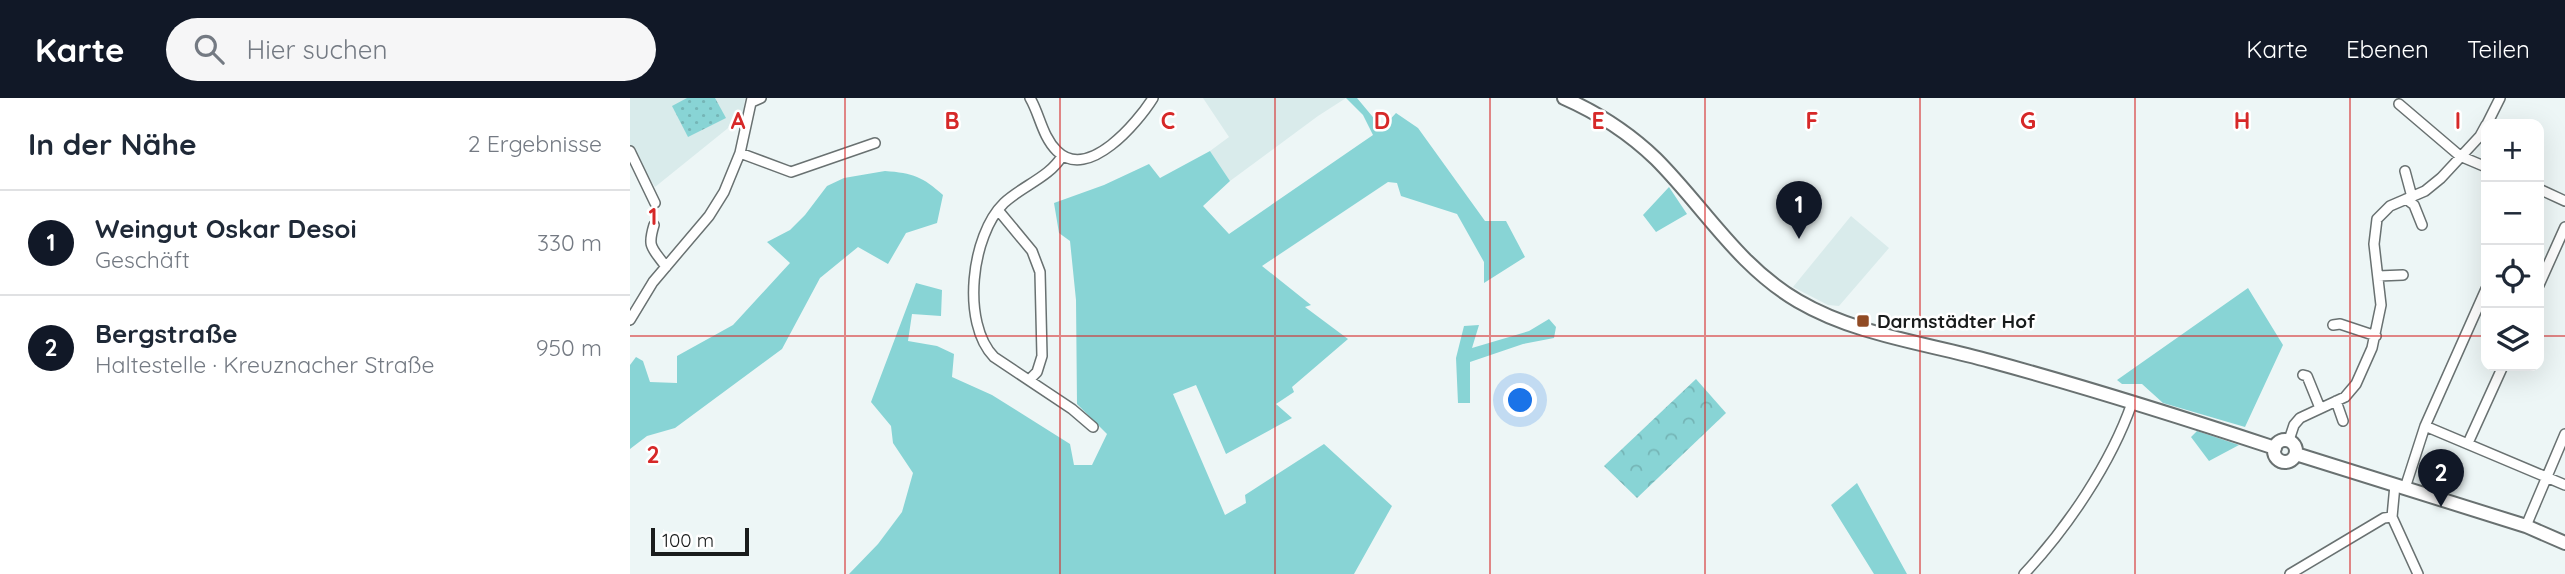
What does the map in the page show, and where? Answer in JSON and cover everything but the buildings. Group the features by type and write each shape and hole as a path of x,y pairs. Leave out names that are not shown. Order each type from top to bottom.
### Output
{"main road":[{"path":"1564,98 1606,120 1645,149 1745,261 1775,286 1807,306 1861,328 1989,360 2274,448"},
{"path":"2288,440 2295,445 2296,454 2291,461 2283,462 2277,458 2274,448 2279,442 2288,440"},
{"path":"2296,454 2526,526 2565,543"}],"street":[{"path":"1030,98 1048,141 1062,156 1079,160 1100,152 1129,132 1153,98"},
{"path":"2489,119 2500,98"},
{"path":"630,320 653,282 709,216 729,184 755,99"},
{"path":"2399,104 2460,156 2481,165"},
{"path":"2288,440 2300,418 2344,397 2356,384 2376,336 2381,304 2374,244 2377,219 2384,210 2425,191 2441,178 2481,134"},
{"path":"740,153 791,172 875,142"},
{"path":"630,151 654,203"},
{"path":"1062,156 1056,165 1014,194 998,210 984,232 977,259 976,324 989,351 1072,409 1093,428"},
{"path":"2405,171 2409,198 2422,225"},
{"path":"2544,190 2565,201"},
{"path":"998,210 1032,251 1040,272 1042,356 1037,372 1029,380"},
{"path":"654,225 649,238 650,244 666,267"},
{"path":"2544,274 2565,227"},
{"path":"2378,276 2403,275"},
{"path":"2418,574 2392,517 2400,487 2425,426 2481,300"},
{"path":"2333,325 2340,324 2376,336"},
{"path":"2468,443 2501,371"},
{"path":"2303,375 2306,376 2320,408"},
{"path":"2336,401 2343,421"},
{"path":"2024,574 2075,509 2119,436 2132,403"},
{"path":"2425,426 2565,485"},
{"path":"2526,526 2565,434"},
{"path":"2291,574 2384,518 2392,517"}],"shaded area":[{"path":"630,98 745,98 743,116 655,187 630,145"},
{"path":"1203,98 1346,98 1230,181 1210,151 1229,137"},
{"path":"1851,216 1889,248 1839,306 1828,305 1793,287"}],"green space":[{"path":"687,98 715,98 726,118 688,137 672,106"},
{"path":"1346,98 1357,98 1382,128 1396,113 1418,128 1485,221 1506,221 1525,257 1484,283 1484,262 1457,214 1401,196 1397,183 1388,182 1262,266 1311,305 1305,307 1348,339 1292,387 1294,392 1276,404 1292,418 1226,454 1196,385 1173,394 1225,515 1246,503 1245,495 1324,444 1392,506 1354,574 849,574 878,544 902,512 913,473 893,443 891,426 871,402 916,283 942,290 941,316 912,314 908,341 937,346 954,354 952,377 992,395 1070,444 1074,465 1092,465 1107,434 1077,404 1076,300 1070,241 1059,233 1054,203 1104,185 1149,164 1160,178 1210,151 1230,181 1203,206 1229,234 1373,135 1363,115"},
{"path":"885,171 917,177 943,195 937,223 906,233 888,264 858,247 820,278 782,349 675,428 647,436 630,449 630,365 636,357 643,361 650,382 677,383 677,356 733,325 790,263 767,242 790,230 827,186 844,178"},
{"path":"1669,187 1687,214 1656,232 1643,215"},
{"path":"2248,288 2283,345 2245,427 2163,403 2142,384 2122,384 2117,380"},
{"path":"1549,319 1556,327 1554,338 1523,344 1470,362 1470,403 1458,403 1456,358 1464,326 1479,325 1472,348 1529,331"},
{"path":"1696,379 1726,413 1637,498 1604,466"},
{"path":"2197,431 2239,445 2209,461 2191,437"},
{"path":"1857,483 1907,574 1874,574 1831,505"}],"place":[{"name":"Weingut Oskar Desoi","path":"1799,239"},
{"name":"Darmstädter Hof","path":"1863,321"},
{"name":"Bergstraße","path":"2441,507"}]}
